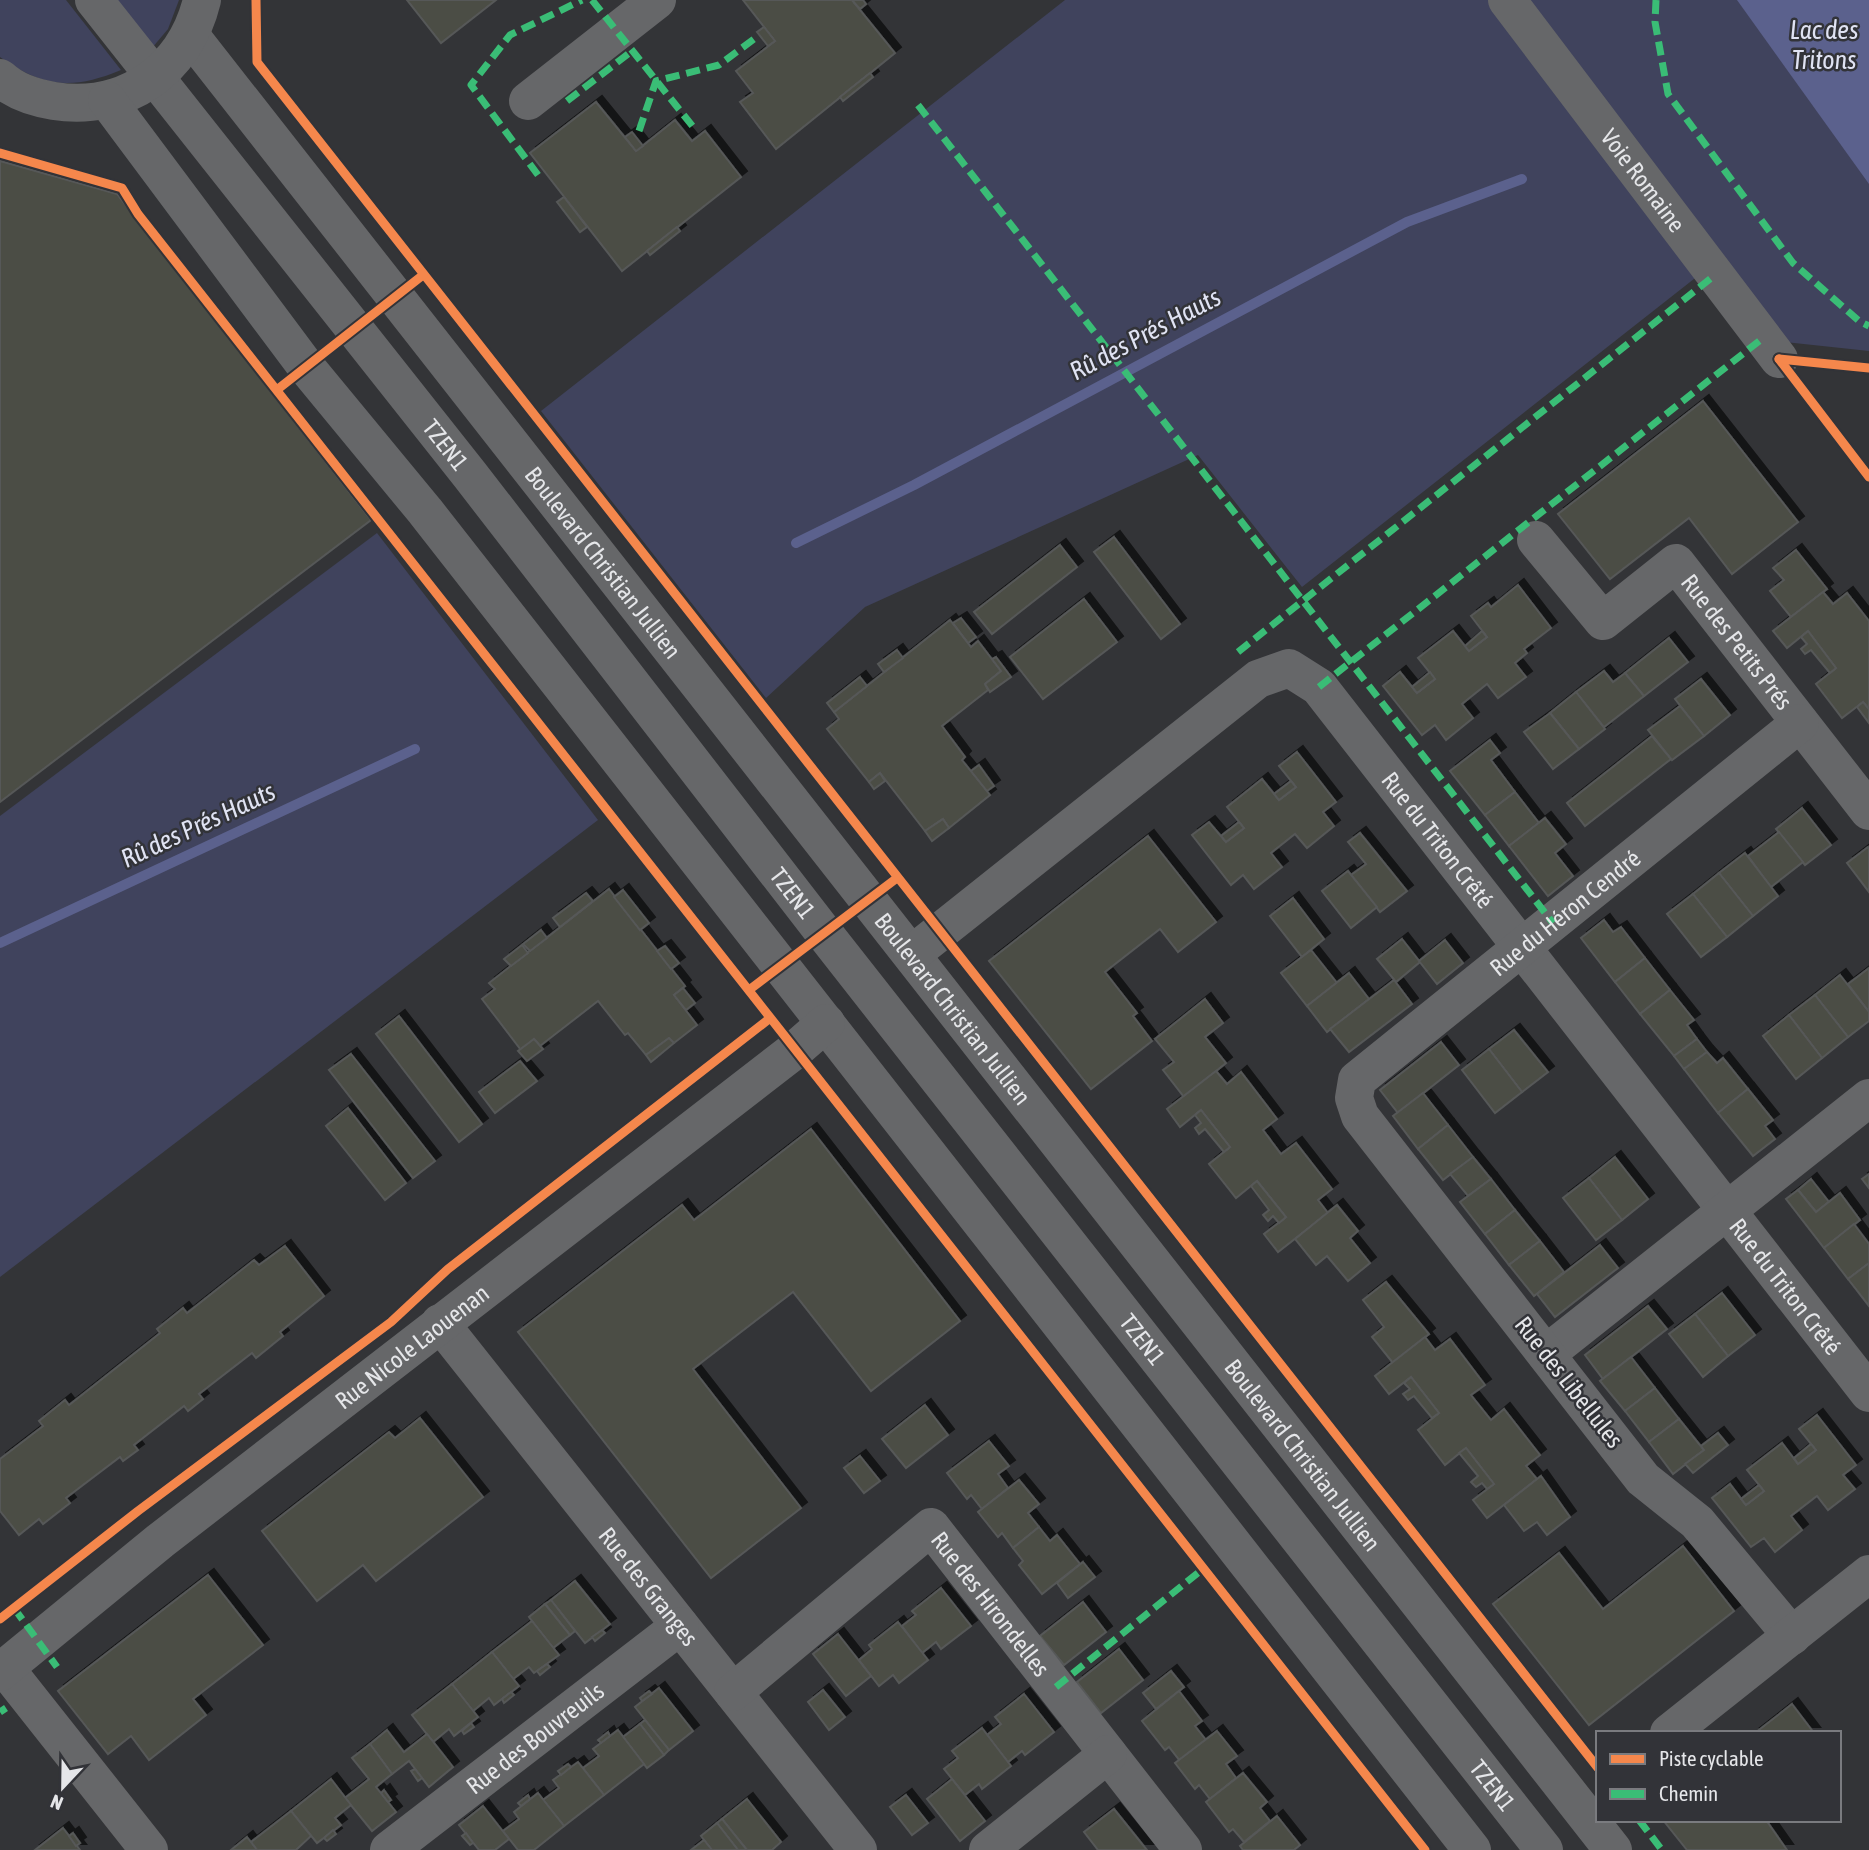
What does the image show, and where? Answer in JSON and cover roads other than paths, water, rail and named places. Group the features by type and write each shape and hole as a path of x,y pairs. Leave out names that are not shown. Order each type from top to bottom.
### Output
{"street":[{"name":"TZEN1","path":"94,0 470,475 832,944 1544,1850"},
{"name":"Voie Romaine","path":"1507,0 1779,359"},
{"path":"527,101 648,3"},
{"path":"0,78 6,84 38,98 72,104 107,100 132,92 154,78 174,58 196,18"},
{"name":"Boulevard Christian Jullien","path":"196,18 912,954 1588,1798 1596,1815"},
{"path":"107,100 307,368 425,511 1472,1850"},
{"name":"Rue des Petits Prés","path":"1536,540 1603,621 1676,563 1869,811"},
{"name":"Rue du Triton Crêté","path":"912,954 1258,679 1289,668 1319,687 1869,1393"},
{"name":"Rue du Héron Cendré","path":"1360,1116 1354,1098 1357,1080 1800,723"},
{"name":"Rue Nicole Laouenan","path":"3,1670 160,1541 826,1023"},
{"path":"1546,1354 1869,1098"},
{"name":"Rue des Libellules","path":"1360,1116 1643,1479 1697,1522 1792,1636"},
{"name":"Rue des Granges","path":"440,1323 733,1692 849,1847"},
{"name":"Rue des Hirondelles","path":"733,1692 931,1527 1183,1850"},
{"path":"1673,1731 1869,1574"},
{"name":"Rue des Bouvreuils","path":"389,1850 680,1626"},
{"path":"3,1670 138,1846"},
{"path":"988,1850 1108,1754"},
{"name":"Boulevard Christian Jullien","path":"1600,1822 1613,1850"}],"water":[{"name":"Lac des Tritons","path":"1737,0 1869,0 1869,184"}],"waterway":[{"name":"Rû des Prés Hauts","path":"796,543 914,485 1407,222 1522,179"},
{"name":"Rû des Prés Hauts","path":"0,943 415,749"}]}
